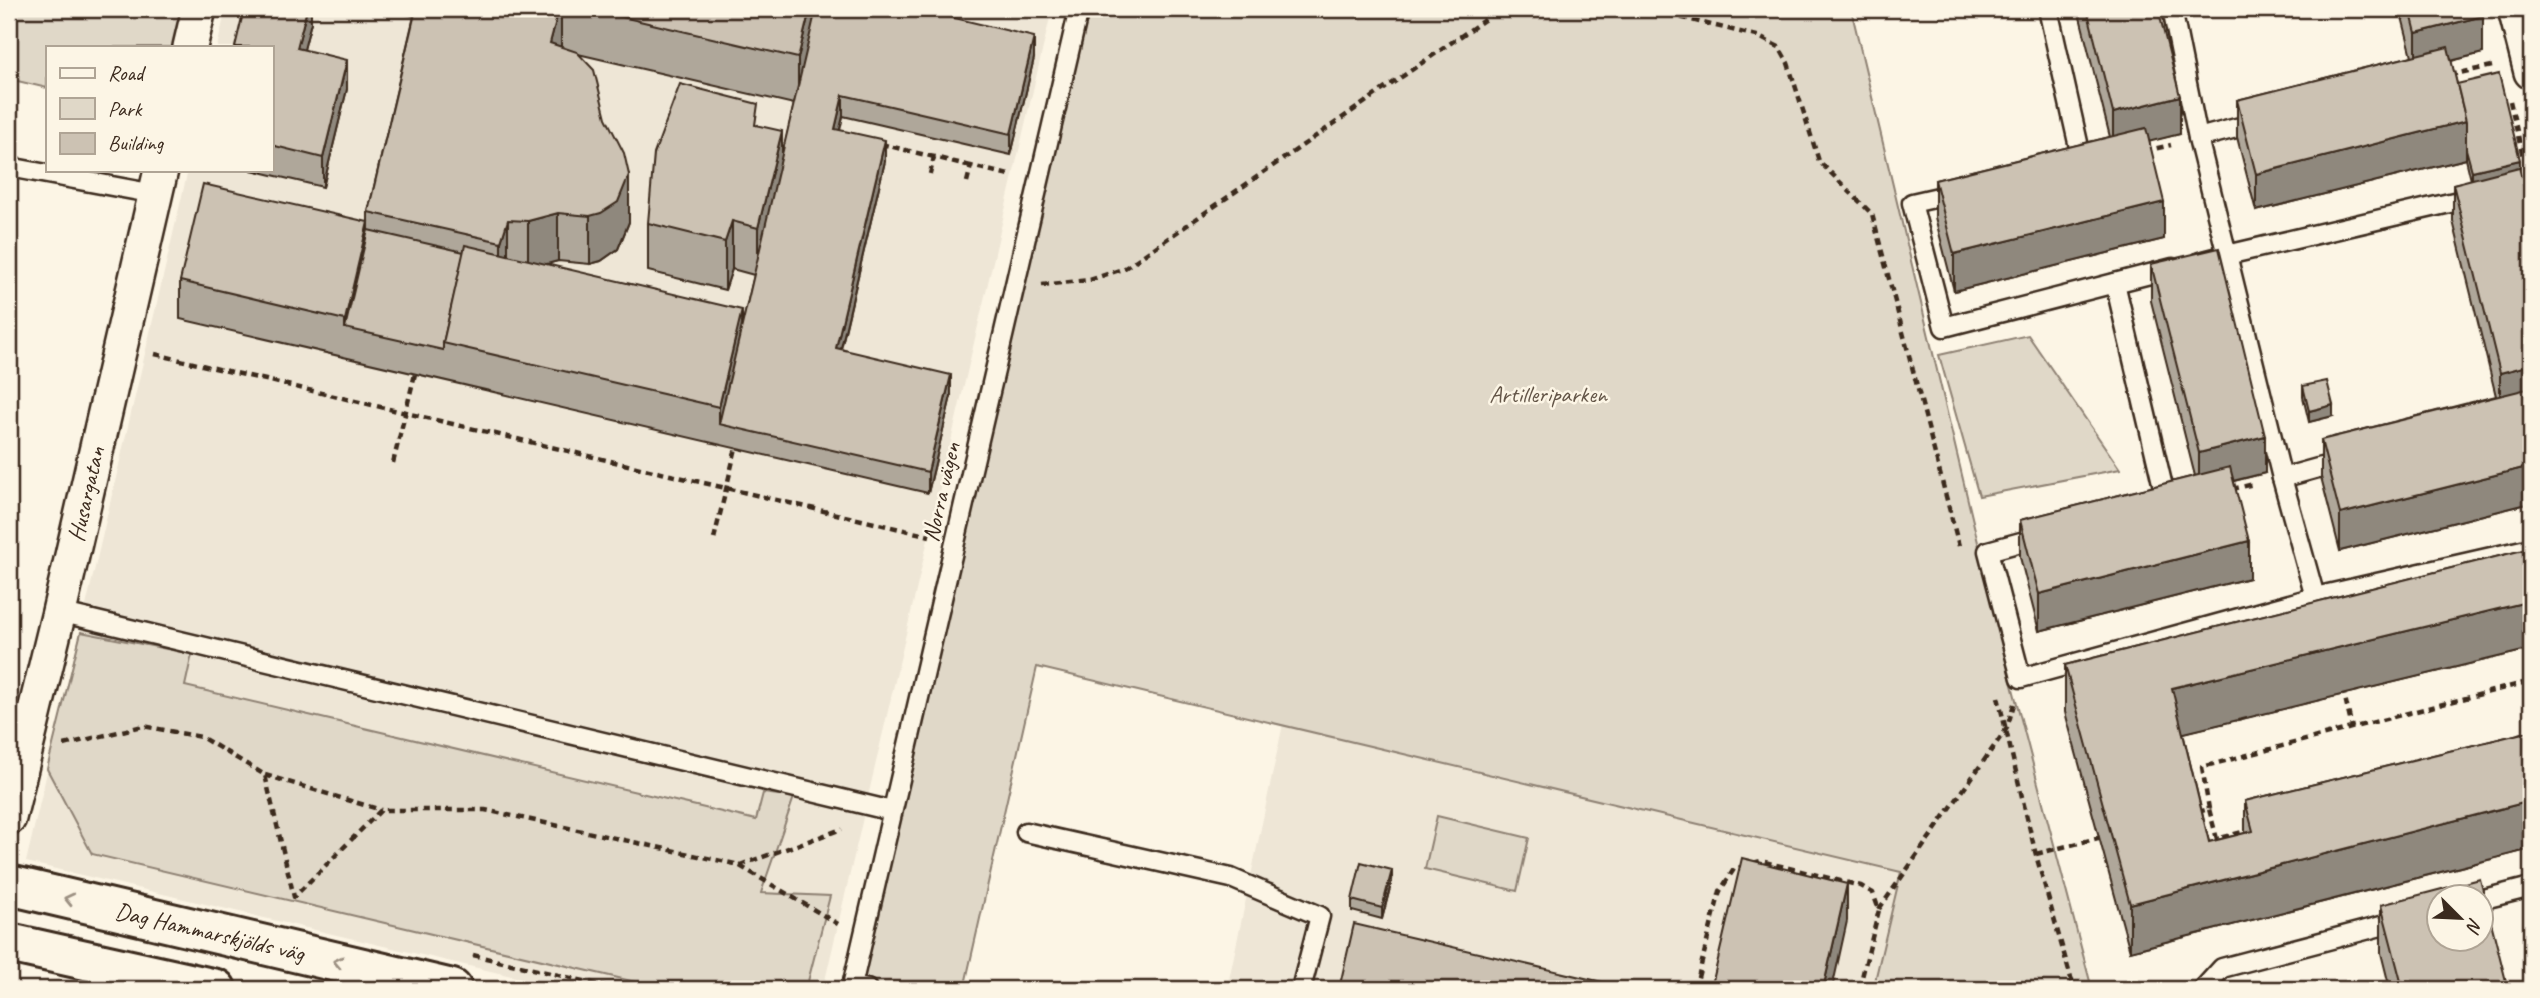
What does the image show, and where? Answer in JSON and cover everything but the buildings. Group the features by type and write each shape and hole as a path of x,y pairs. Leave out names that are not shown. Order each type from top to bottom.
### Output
{"main road":[{"name":"Dag Hammarskjölds väg","path":"9,884 452,989"},
{"path":"9,943 216,989"}],"street":[{"path":"190,46 199,9"},
{"path":"2515,9 2516,68"},
{"name":"Husargatan","path":"9,818 158,182"}],"lane":[{"name":"Norra vägen","path":"860,987 863,939 1079,9"},
{"path":"2048,9 2076,167"},
{"path":"2172,9 2198,138 2282,478 2315,597"},
{"path":"2198,138 2279,117"},
{"path":"9,167 46,171"},
{"path":"59,172 158,182"},
{"path":"1978,188 1912,203 1944,327 2115,282 2531,184"},
{"path":"2115,282 2166,504 2154,508"},
{"path":"2282,478 2359,456"},
{"path":"2065,531 1989,551 2021,678 2315,597 2531,548"},
{"path":"59,612 892,811"},
{"path":"1026,832 1231,878 1320,916 1301,989"},
{"path":"2494,896 2531,887"},
{"path":"2203,989 2222,968 2424,915"}],"path":[{"path":"1014,289 1090,280 1125,268 1500,9"},
{"path":"1646,9 1757,36 1779,47 1788,63 1819,161 1872,214 1961,552"},
{"path":"2437,77 2516,68"},
{"path":"2076,167 2198,138"},
{"path":"875,143 1038,181"},
{"path":"930,174 934,157"},
{"path":"967,182 971,166"},
{"path":"121,346 955,542"},
{"path":"393,463 415,374"},
{"path":"714,539 736,448"},
{"path":"2231,490 2282,478"},
{"path":"2256,829 2217,839 2202,767 2531,681"},
{"path":"2341,682 2352,728"},
{"path":"1996,688 2036,855 2074,989"},
{"path":"23,755 143,726 201,737 265,775 381,810 485,810 740,865 863,939"},
{"path":"1859,989 1879,910 2007,728"},
{"path":"265,775 294,897 381,810"},
{"path":"2191,814 2209,809"},
{"path":"740,865 892,811"},
{"path":"2036,855 2111,835"},
{"path":"1695,989 1720,891 1734,869 1761,861 1861,886 1873,893 1879,910"}],"shaded area":[{"path":"226,9 1052,9 823,989 567,989 26,862 188,172 273,172 273,46 217,46"},
{"path":"1283,724 1901,872 1873,989 1227,989"}],"green space":[{"path":"9,9 199,9 190,46 46,46 46,88 9,79"},
{"name":"Artilleriparken","path":"1079,9 1851,9 2011,681 2092,989 1873,989 1901,872 1037,667 964,989 867,989 852,986"},
{"path":"2028,335 2120,469 1979,496 1939,355"},
{"path":"81,632 192,654 185,686 756,820 763,793 794,797 761,893 830,896 806,989 665,989 92,854 47,769"},
{"path":"1437,816 1529,838 1517,891 1425,869"}]}
